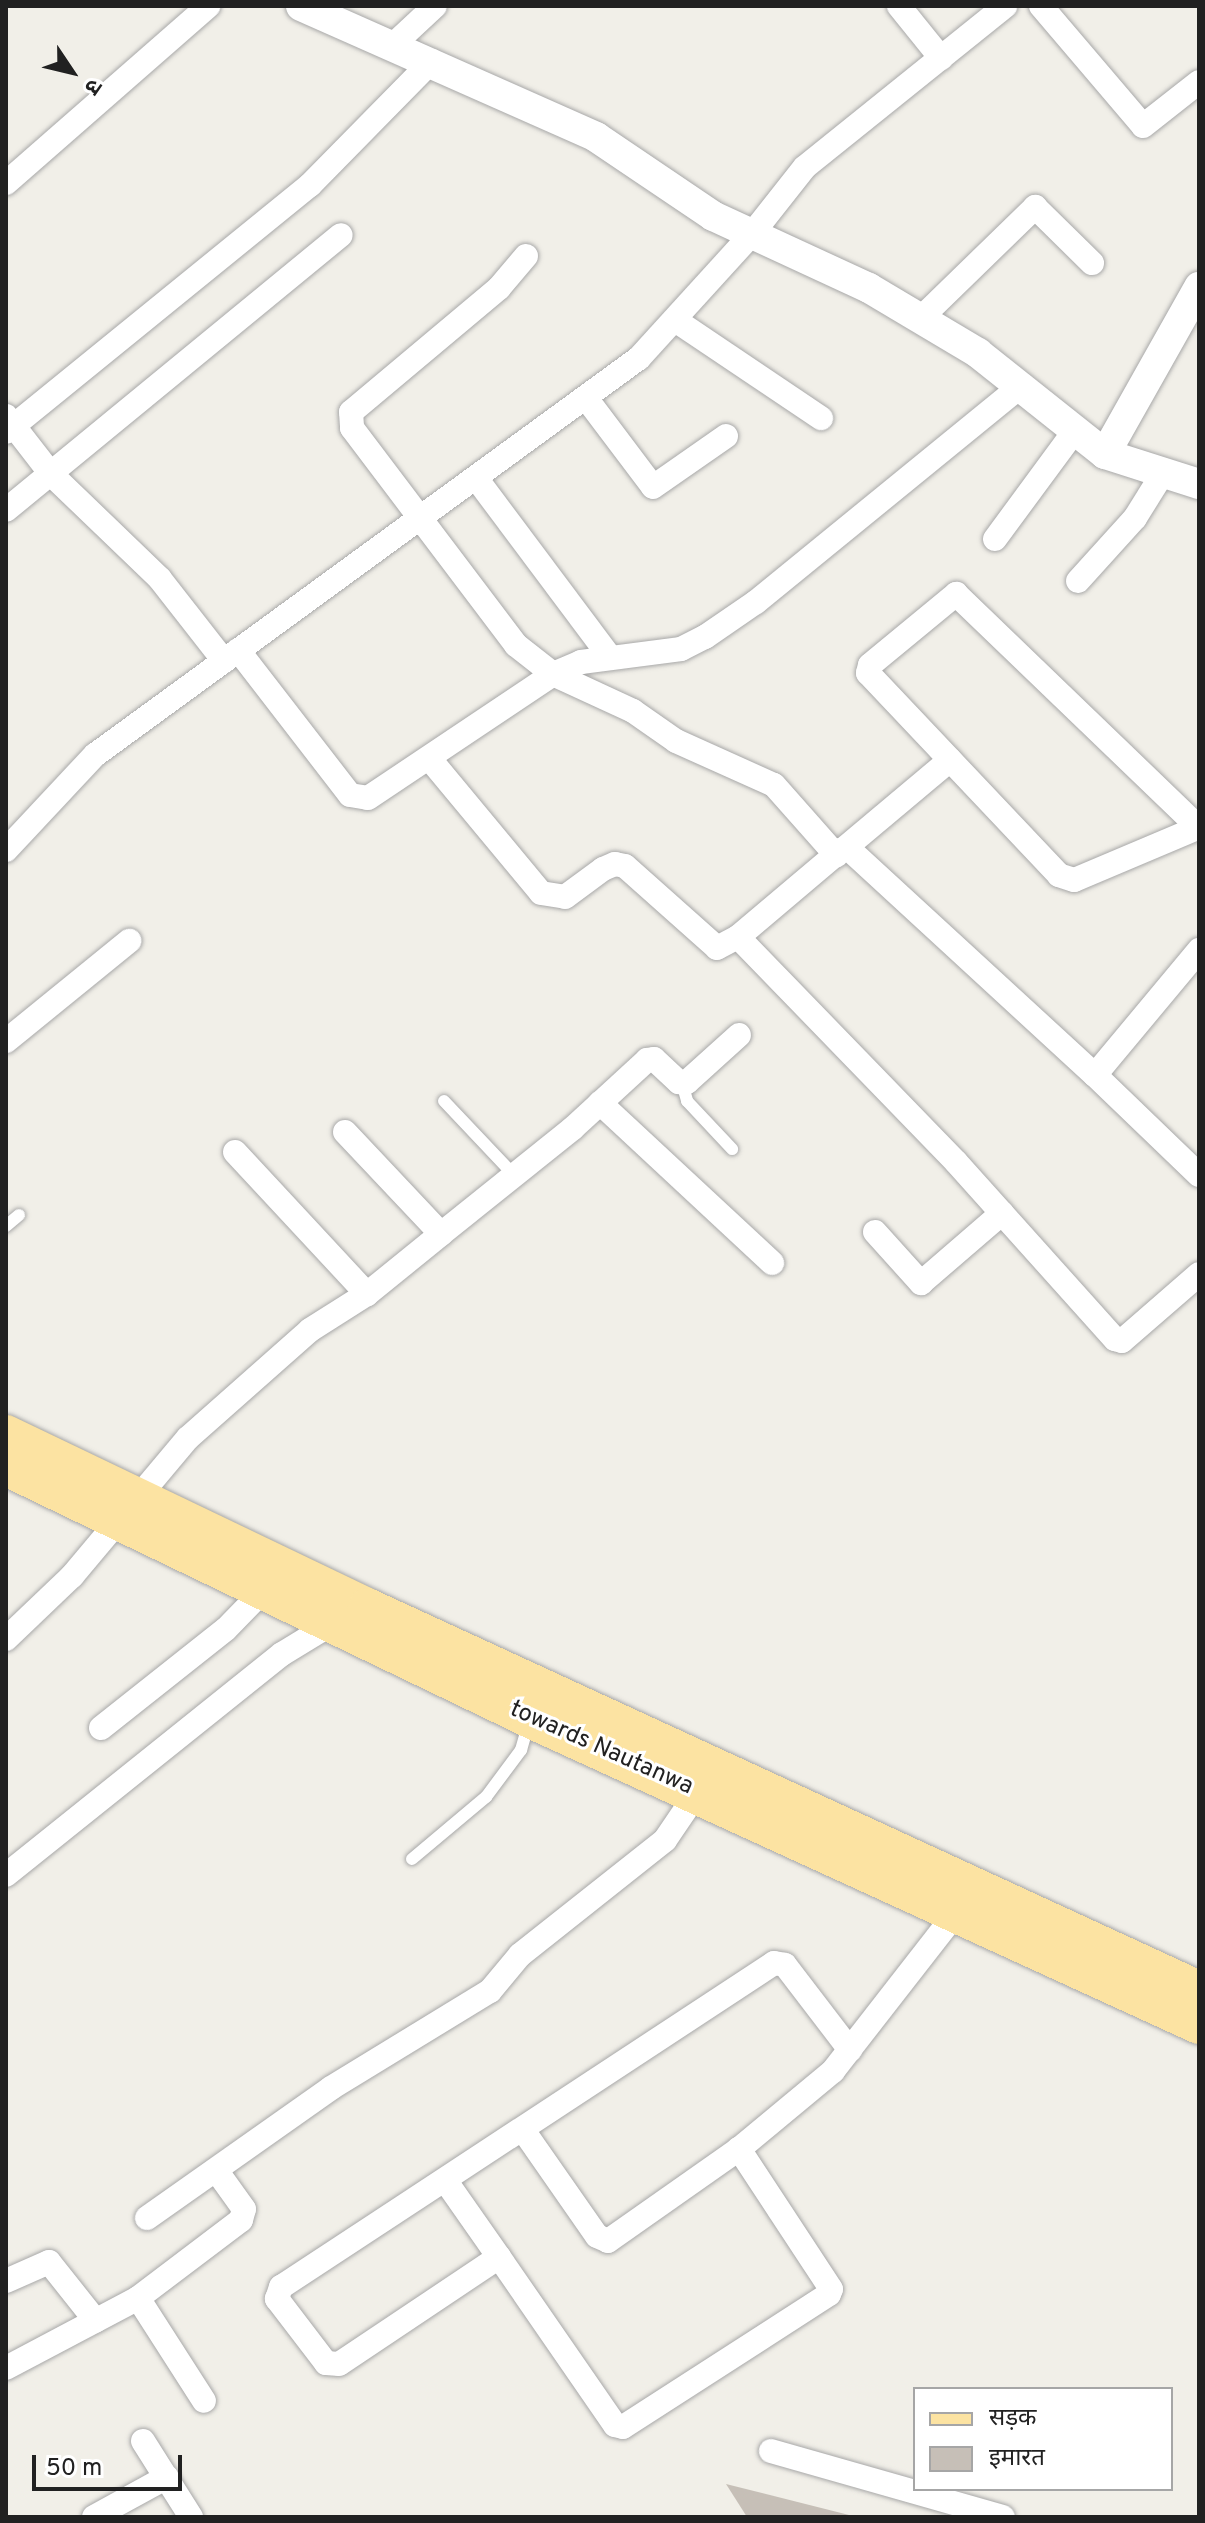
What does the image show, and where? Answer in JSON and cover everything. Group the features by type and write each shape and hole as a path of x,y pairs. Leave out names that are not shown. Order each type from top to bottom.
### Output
{"main road":[{"path":"6,1434 130,1508 367,1607 1199,1990"},
{"name":"towards Nautanwa","path":"6,1467 130,1508 263,1591 530,1719 1199,2025"}],"street":[{"path":"6,183 208,6"},
{"path":"301,6 432,61 596,137 713,216 869,288 920,319 1022,385 1105,454 1199,484"},
{"path":"393,45 435,6"},
{"path":"899,6 941,58"},
{"path":"6,850 95,755 639,358 752,234 805,167 1005,6"},
{"path":"1041,6 1143,126 1199,82"},
{"path":"432,61 310,185 9,425 51,474 136,553 231,656 350,795 368,798 553,674 609,656 681,649 732,619 1022,385"},
{"path":"920,319 1035,207 1092,263"},
{"path":"6,510 341,235"},
{"path":"526,256 499,288 349,416 352,428 418,520 516,645 553,674 633,711 676,741 774,785 840,851 1095,1075 1199,1175"},
{"path":"1105,454 1199,287"},
{"path":"675,320 821,418"},
{"path":"586,398 653,487 726,436"},
{"path":"995,539 1076,429"},
{"path":"1078,581 1128,527 1163,473"},
{"path":"476,478 609,656"},
{"path":"956,594 1196,827 1074,880 1065,878 950,760 867,669 956,594"},
{"path":"429,758 541,893 565,897 615,864 625,866 705,942 717,948 738,937 950,760"},
{"path":"738,937 1002,1213 1118,1341 1199,1274"},
{"path":"6,1041 129,941"},
{"path":"1095,1075 1199,950"},
{"path":"6,1639 230,1398 310,1330 367,1294 514,1175 650,1058 682,1083 739,1035"},
{"path":"600,1103 772,1263"},
{"path":"345,1132 441,1234"},
{"path":"235,1152 367,1294"},
{"path":"875,1232 921,1283 1002,1213"},
{"path":"101,1728 226,1629 263,1591"},
{"path":"6,1875 282,1654 333,1623"},
{"path":"147,2218 343,2080 490,1991 520,1955 665,1840 697,1793"},
{"path":"523,2130 602,2241 739,2149 850,2050 957,1912"},
{"path":"499,2257 339,2364 326,2363 277,2299 281,2287 774,1963 785,1965 850,2050"},
{"path":"445,2180 615,2425 623,2427 829,2294 831,2289 739,2149"},
{"path":"6,2368 138,2298 245,2216 216,2170"},
{"path":"6,2281 49,2262 96,2321"},
{"path":"138,2298 204,2401"},
{"path":"143,2441 191,2517"},
{"path":"771,2451 1003,2517"},
{"path":"94,2517 167,2477"}],"lane":[{"path":"682,1083 687,1101 732,1149"},
{"path":"444,1101 514,1175"},
{"path":"6,1226 19,1215"},
{"path":"412,1859 486,1797 521,1750 530,1719"}],"building":[{"path":"726,2484 853,2516 853,2517 747,2517"}]}
